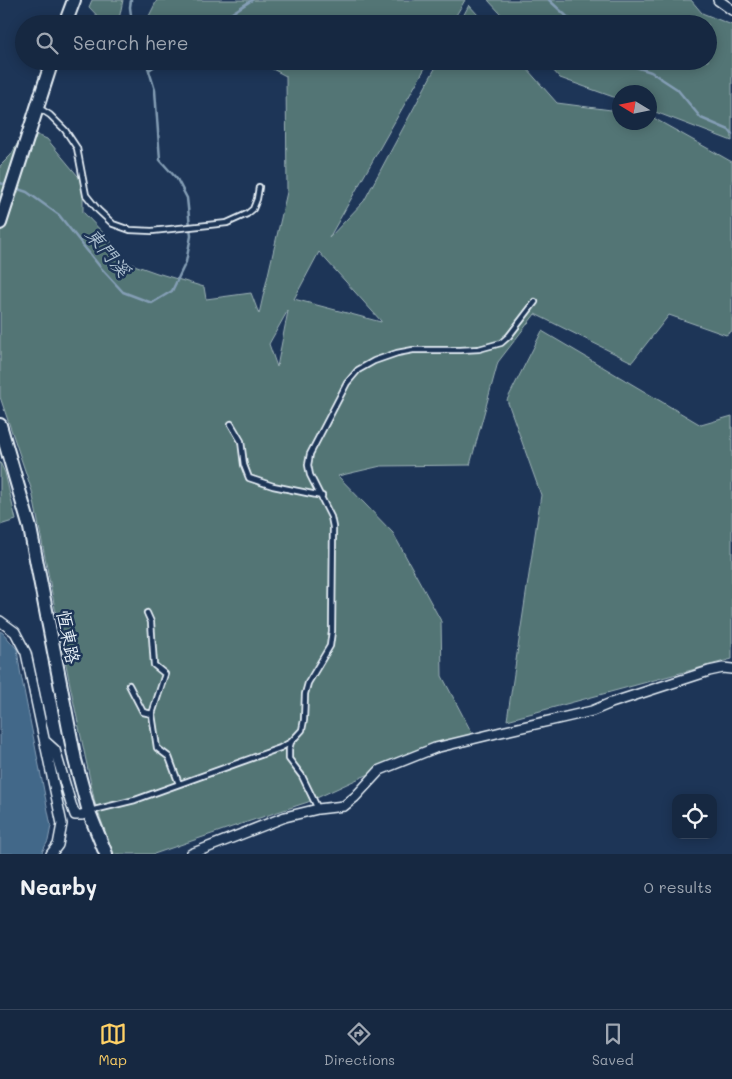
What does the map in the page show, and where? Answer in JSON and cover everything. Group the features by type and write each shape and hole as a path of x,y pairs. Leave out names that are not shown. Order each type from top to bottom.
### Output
{"main road":[{"path":"68,15 74,0"},
{"path":"0,223 49,70"},
{"name":"恆東路","path":"0,425 30,528 75,760 88,812 106,854"}],"street":[{"path":"718,0 732,10"},
{"path":"0,621 16,632 26,653 62,824 58,845 51,854"},
{"path":"191,854 285,817 318,809 344,806 380,770 435,748 592,711 709,671 723,668 732,669"},
{"path":"45,742 55,750 70,804 75,815 82,815 88,812"}],"lane":[{"path":"37,108 50,115 65,130 73,142 86,195 113,224 130,230 152,231 227,223 247,214 253,209 259,187"},
{"path":"88,812 135,800 280,748 291,742 302,730 305,694 308,683 330,646 332,631 333,527 322,496 310,475 308,465 310,454 347,383 358,370 397,352 479,349 501,343 509,336 535,302"},
{"path":"231,424 242,441 244,465 249,478 273,486 322,496"},
{"path":"147,613 151,622 154,665 165,674 152,714 157,748 169,756 179,784"},
{"path":"129,685 143,712 152,714"},
{"path":"291,742 289,758 302,776 318,809"}],"green space":[{"path":"92,0 123,0 120,15 97,15 89,7"},
{"path":"157,0 465,0 456,15 150,15"},
{"path":"488,0 691,0 702,13 707,15 502,15"},
{"path":"469,5 478,15 464,15"},
{"path":"717,19 732,25 732,141 657,113 657,85 612,85 612,97 560,78 553,70 717,70"},
{"path":"274,70 424,70 329,238 364,201 434,70 528,70 557,103 612,110 612,130 657,130 657,120 732,162 732,331 726,335 669,315 632,362 535,314 498,362 470,465 381,466 338,476 393,533 441,621 442,676 474,737 416,756 362,777 308,802 154,854 113,854 95,803 32,491 0,397 0,166 11,155 25,130 47,139 83,182 83,212 109,239 123,261 204,287 206,299 251,293 259,314 287,192 286,76","holes":["319,252 381,321 294,299","288,310 288,311 277,367 269,344"]},
{"path":"542,331 701,425 732,416 732,659 507,720 541,495 507,400"},
{"path":"0,462 5,473 16,520 0,525"}],"water":[{"path":"0,631 17,649 51,826 48,841 41,854 0,854"}],"waterway":[{"name":"東門溪","path":"131,0 131,15"},
{"path":"229,15 252,0"},
{"path":"549,0 565,15"},
{"name":"東門溪","path":"15,188 27,192 59,215 101,268 123,292 152,303 172,291 186,262 191,236 187,198 177,179 160,160 155,90 149,70"},
{"path":"645,70 677,89 701,118 729,130 732,134"},
{"name":"東門溪","path":"0,183 7,185"}]}
